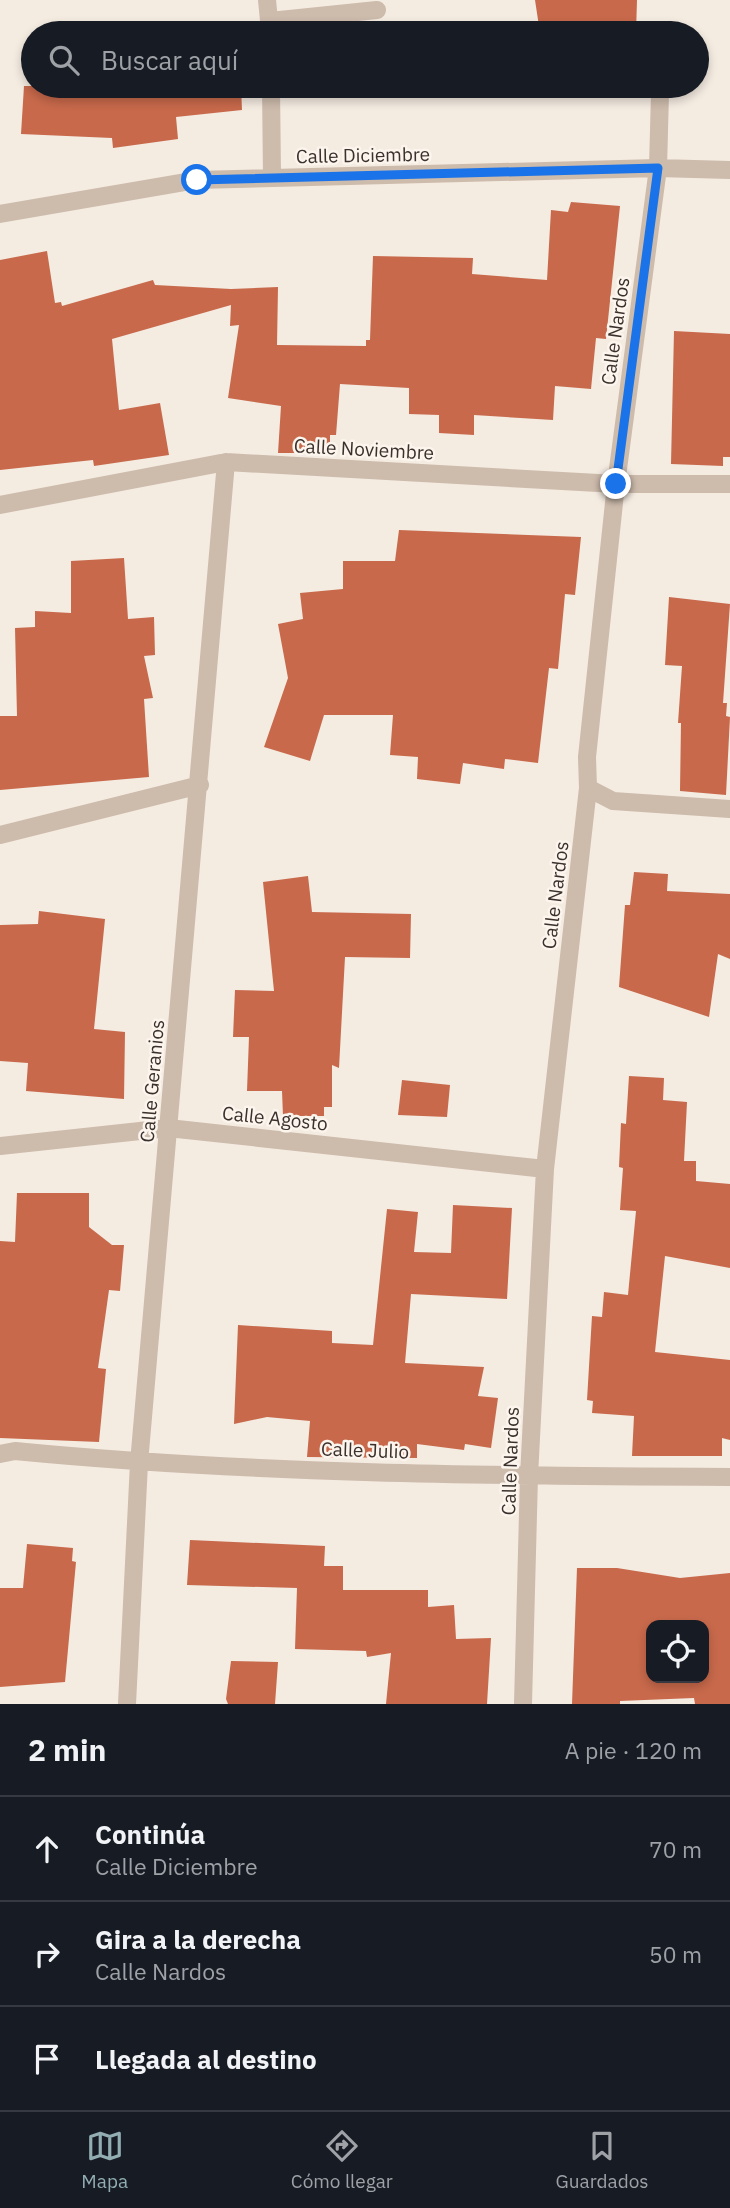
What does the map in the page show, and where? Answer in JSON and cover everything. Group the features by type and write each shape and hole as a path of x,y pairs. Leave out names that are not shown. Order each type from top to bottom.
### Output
{"street":[{"path":"267,0 269,21"},
{"path":"308,21 377,10"},
{"path":"271,98 272,178"},
{"name":"Calle Nardos","path":"523,1704 529,1476 545,1169 588,788 587,757 616,484 658,168 660,98"},
{"name":"Calle Diciembre","path":"0,214 197,180 658,168 730,170"},
{"name":"Calle Noviembre","path":"0,505 226,462 616,484 730,484"},
{"name":"Calle Geranios","path":"127,1704 139,1463 226,462"},
{"path":"0,835 200,785"},
{"path":"588,788 613,801 730,809"},
{"name":"Calle Agosto","path":"0,1146 168,1128 545,1169"},
{"name":"Calle Julio","path":"0,1454 15,1451 139,1463 529,1476 730,1477"}],"building":[{"path":"535,0 637,0 636,21 538,21"},
{"path":"23,98 242,98 242,110 176,117 178,139 113,148 112,138 21,134"},
{"path":"571,202 620,206 606,339 596,338 591,389 555,386 553,420 474,415 474,435 439,433 439,415 409,414 409,388 340,384 336,435 330,435 330,453 278,453 281,406 228,398 239,325 230,326 231,305 112,339 119,410 160,403 169,455 94,466 93,460 0,470 0,260 47,251 55,303 61,302 62,306 153,280 155,285 231,289 278,287 277,345 366,346 366,340 370,340 373,256 473,258 472,274 547,280 551,210 568,212"},
{"path":"674,331 730,334 730,457 723,457 723,466 671,464"},
{"path":"399,530 581,537 575,595 565,594 558,669 549,668 538,763 505,759 504,769 463,763 460,784 417,779 418,757 390,755 393,715 324,715 310,761 264,747 288,678 278,624 303,619 300,593 343,589 343,561 395,561"},
{"path":"124,558 128,619 154,617 155,655 144,656 153,698 144,699 149,777 0,790 0,716 17,716 15,628 35,627 35,611 71,613 71,561"},
{"path":"669,597 730,604 723,703 727,703 726,716 730,717 726,795 680,791 681,723 678,723 682,666 665,665"},
{"path":"634,872 668,874 667,891 730,894 730,959 718,954 709,1017 619,987 625,905 630,905"},
{"path":"308,876 312,912 411,914 410,958 345,957 339,1068 332,1065 332,1107 324,1107 324,1116 283,1116 282,1091 247,1091 249,1037 233,1037 235,990 274,991 263,882"},
{"path":"39,911 105,919 94,1029 125,1032 124,1099 26,1091 28,1063 0,1061 0,925 38,924"},
{"path":"629,1076 664,1078 663,1100 687,1102 684,1161 696,1161 696,1181 730,1184 730,1268 665,1256 655,1352 730,1360 730,1440 722,1438 722,1456 632,1456 634,1416 592,1413 593,1401 587,1400 592,1316 602,1317 604,1292 628,1295 636,1211 620,1210 623,1168 619,1167 621,1123 626,1124"},
{"path":"402,1080 450,1085 447,1117 398,1115"},
{"path":"17,1193 89,1193 89,1227 112,1245 124,1245 120,1291 109,1290 98,1368 106,1369 99,1442 0,1438 0,1241 15,1242"},
{"path":"453,1205 512,1208 507,1299 411,1294 405,1363 484,1367 478,1396 498,1398 491,1448 465,1444 464,1450 417,1444 417,1458 307,1457 310,1421 267,1417 234,1424 238,1325 332,1331 332,1343 373,1345 387,1209 418,1212 414,1252 451,1253"},
{"path":"190,1540 325,1546 324,1566 343,1566 343,1590 428,1590 428,1607 454,1605 456,1639 491,1638 487,1704 386,1704 391,1653 367,1657 366,1651 295,1649 297,1588 187,1585"},
{"path":"27,1544 73,1548 72,1561 76,1562 65,1682 0,1687 0,1588 23,1588"},
{"path":"577,1568 617,1568 680,1578 730,1573 730,1704 695,1704 694,1698 620,1701 620,1704 572,1704"},
{"path":"231,1661 278,1662 275,1704 228,1704 226,1699"}],"route":[{"path":"197,180 658,168 616,484"}]}
